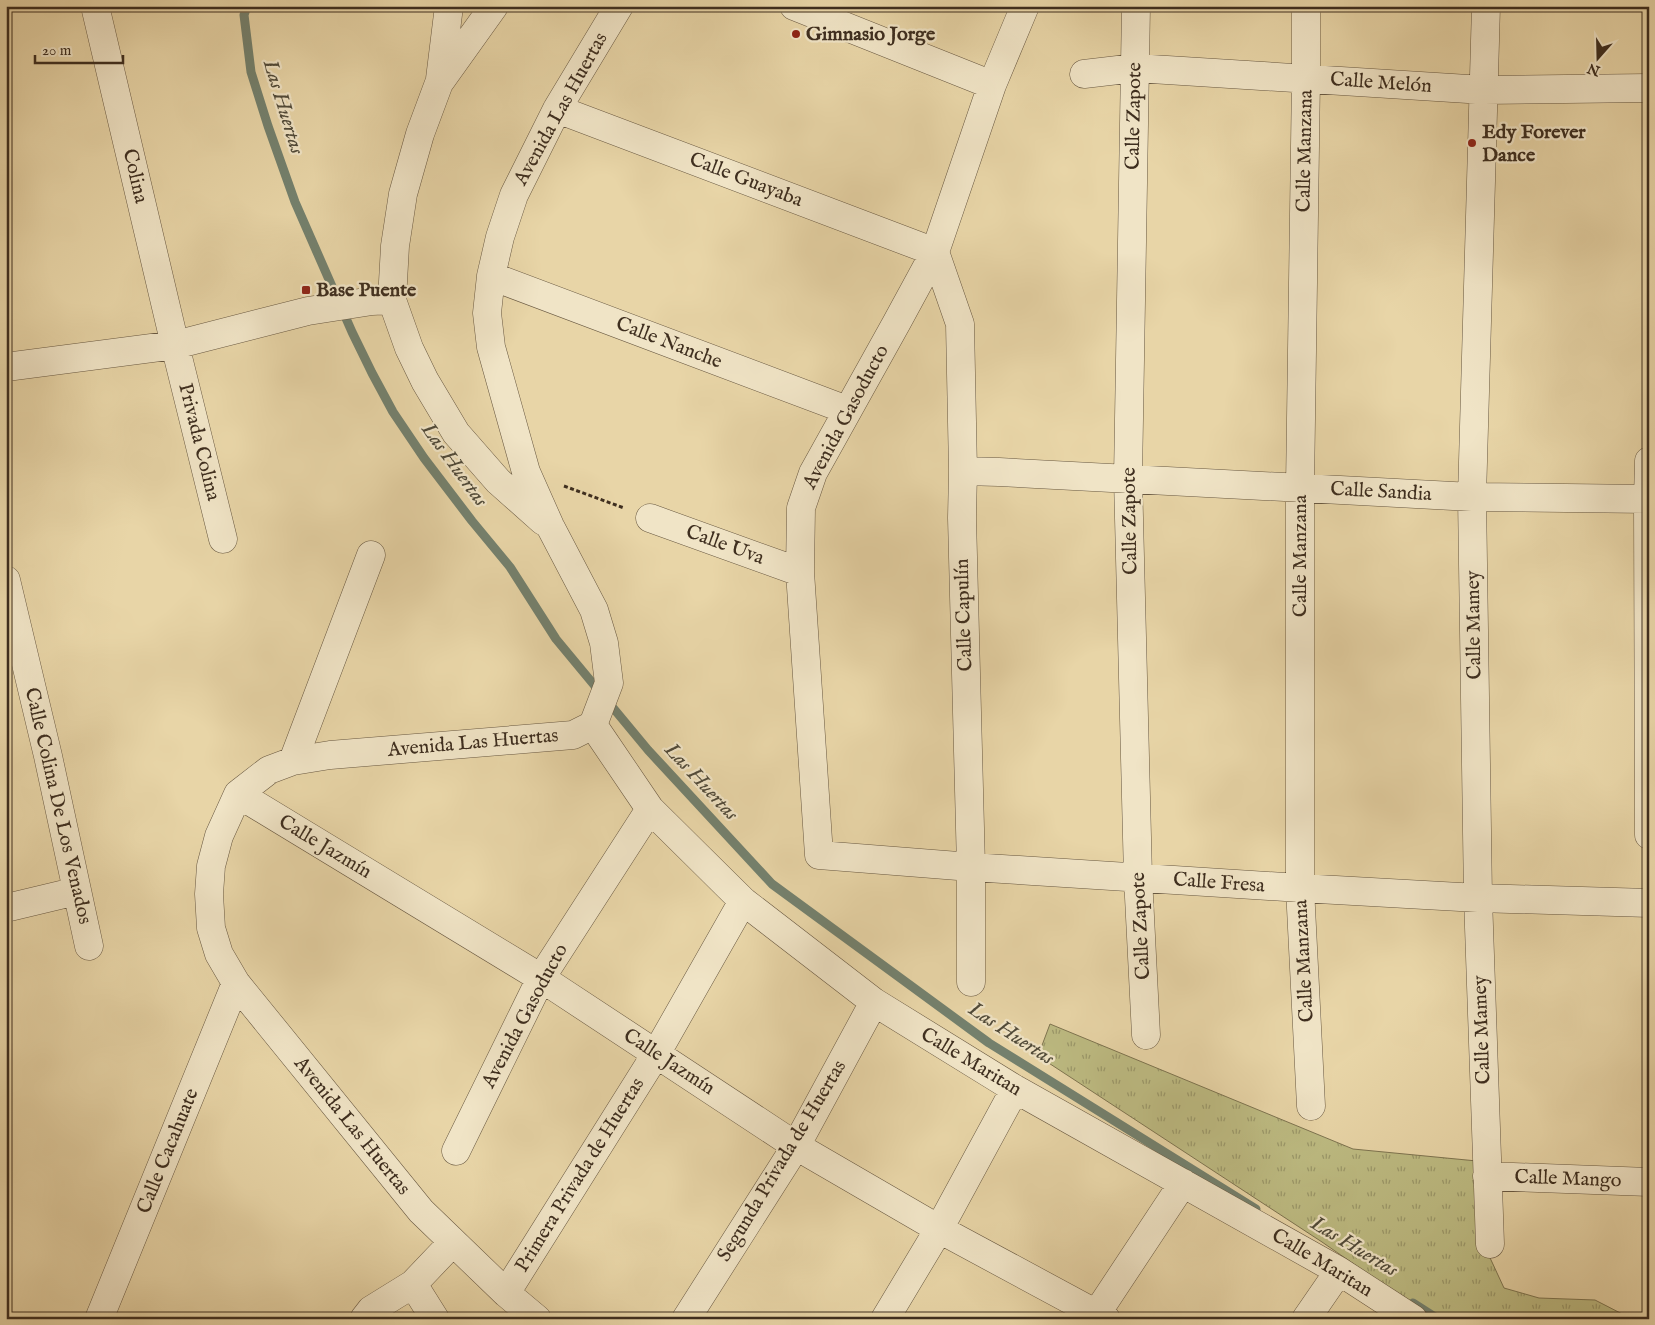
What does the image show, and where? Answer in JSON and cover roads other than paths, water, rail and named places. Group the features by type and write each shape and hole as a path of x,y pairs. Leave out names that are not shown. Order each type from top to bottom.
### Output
{"street":[{"name":"Colina","path":"95,6 175,345"},
{"path":"449,6 439,83 420,134 403,194 395,246 382,300 425,381 456,433 498,481 550,526"},
{"path":"439,83 494,6"},
{"name":"Avenida Las Huertas","path":"537,1319 421,1211 236,984 219,954 211,928 209,894 212,866 219,836 238,794 269,770 293,761 330,755 573,735 595,720 608,683 604,643 594,610 550,526 526,472 490,347 487,313 491,276 500,237 514,195 557,109 619,6"},
{"path":"794,6 992,85"},
{"name":"Avenida Gasoducto","path":"819,855 800,572 801,508 812,473 935,252 992,85 1025,6"},
{"name":"Calle Zapote","path":"1136,6 1128,478 1138,877 1146,1036"},
{"name":"Calle Manzana","path":"1306,6 1300,487 1300,888 1311,1106"},
{"name":"Calle Mamey","path":"1486,6 1472,497 1478,898 1490,1244"},
{"name":"Calle Melón","path":"1084,74 1135,68 1484,90 1649,88"},
{"name":"Calle Guayaba","path":"557,109 935,252"},
{"name":"Calle Capulín","path":"935,252 960,324 962,518 971,867 971,982"},
{"name":"Calle Nanche","path":"491,276 847,410"},
{"path":"6,367 175,345 308,311 382,300"},
{"name":"Privada Colina","path":"175,345 223,539"},
{"path":"1649,461 1649,835"},
{"name":"Calle Sandia","path":"963,471 1472,497 1648,499"},
{"name":"Calle Uva","path":"650,518 800,572"},
{"path":"293,761 371,555"},
{"name":"Calle Colina De Los Venados","path":"6,580 48,756 89,946"},
{"name":"Calle Maritan","path":"595,720 650,810 743,901 874,1002 1015,1090 1339,1271 1413,1319"},
{"name":"Calle Jazmín","path":"238,794 541,978 796,1146 940,1229 1099,1317"},
{"name":"Avenida Gasoducto","path":"456,1151 541,978 650,810"},
{"name":"Calle Fresa","path":"819,855 971,867 1300,888 1478,898 1649,904"},
{"path":"6,908 77,891"},
{"name":"Primera Privada de Huertas","path":"506,1292 656,1054 743,901"},
{"name":"Calle Cacahuate","path":"99,1319 236,984"},
{"name":"Segunda Privada de Huertas","path":"686,1319 796,1146 874,1002"},
{"path":"885,1319 940,1229 1015,1090"},
{"name":"Calle Mango","path":"1487,1176 1649,1182"},
{"path":"1099,1317 1183,1183"},
{"path":"364,1319 370,1310 413,1284 453,1242"},
{"path":"1306,1319 1339,1271"},
{"path":"413,1284 435,1319"}],"waterway":[{"name":"Las Huertas","path":"247,6 244,15 251,72 295,202 352,332 393,412 424,458 510,567 556,639 648,750 772,884 989,1043 1256,1209"},
{"name":"Las Huertas","path":"1413,1303 1438,1319"}],"place":[{"name":"Gimnasio Jorge","path":"796,34"},
{"name":"Edy Forever Dance","path":"1472,143"},
{"name":"Base Puente","path":"306,290"}]}
